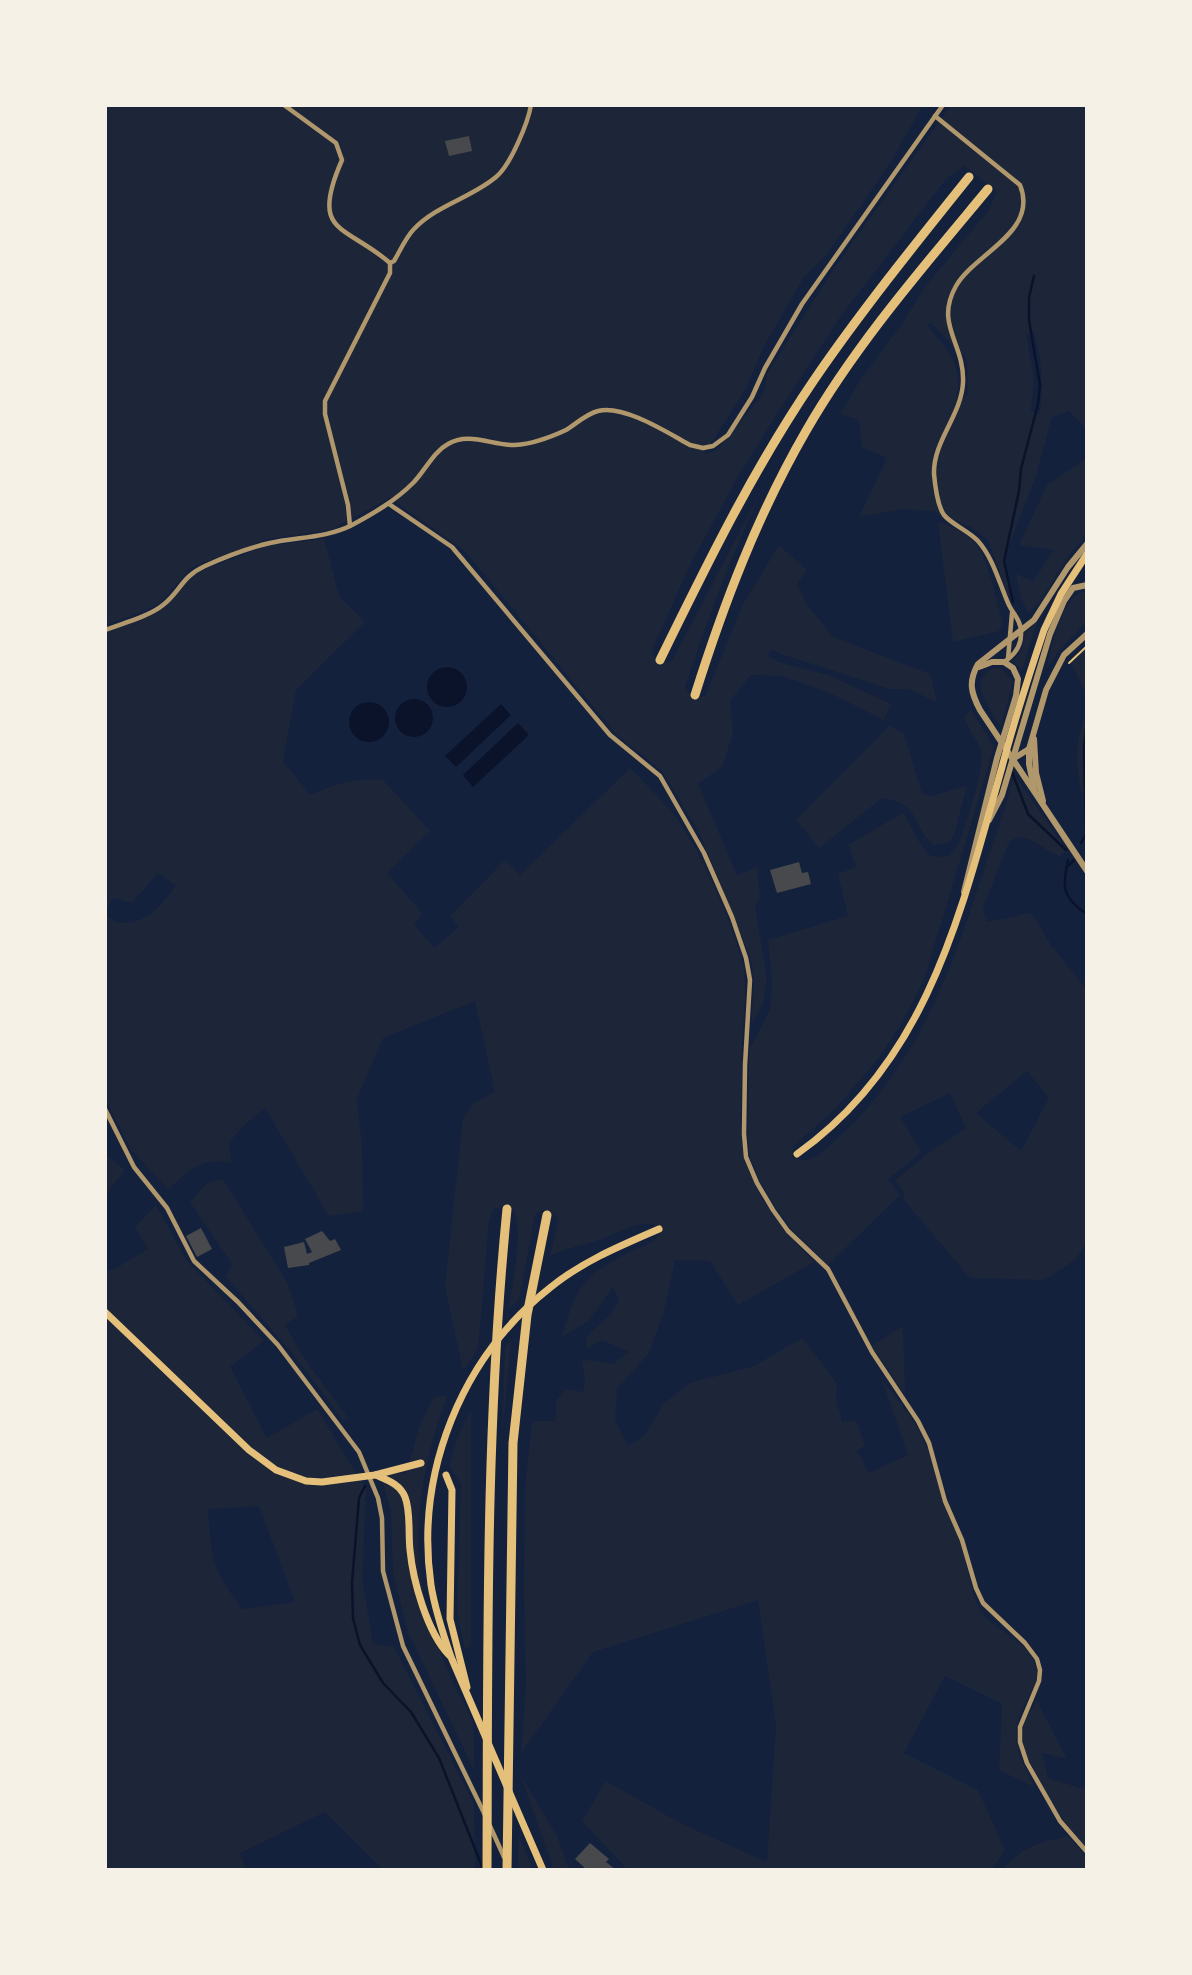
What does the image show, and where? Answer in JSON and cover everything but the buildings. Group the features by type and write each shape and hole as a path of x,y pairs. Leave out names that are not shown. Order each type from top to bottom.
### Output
{"highway":[{"path":"660,660 711,554 751,481 813,382 871,300 968,177"},
{"path":"695,695 717,624 746,551 806,429 845,370 910,282 988,190"},
{"path":"487,1870 491,1423 497,1308 507,1209"},
{"path":"509,1870 513,1443 527,1315 547,1215"}],"main road":[{"path":"797,1154 827,1131 852,1104 897,1047 929,992 962,906 1003,764 1008,735 1044,629 1060,594 1087,554"},
{"path":"543,1870 451,1657 439,1623 432,1586 429,1524 436,1465 446,1430 461,1396 483,1359 536,1298 579,1268 613,1249 659,1229"},
{"path":"105,1312 249,1450 276,1471 306,1481 334,1481 375,1475 421,1463"},
{"path":"375,1475 398,1486 405,1495 410,1552 418,1587 440,1645 451,1657"},
{"path":"446,1475 453,1490 450,1619 470,1698"}],"street":[{"path":"284,105 337,143 342,160 332,182 328,200 331,217 343,233 390,263"},
{"path":"390,263 394,261 414,229 442,208 497,177 518,140 531,105"},
{"path":"105,630 158,609 166,603 182,581 206,565 270,543 335,532 350,526 389,504 414,482 447,444 461,439 479,439 499,444 527,443 566,429 598,411 622,412 690,445 703,448 713,446 728,435 752,397 765,368 802,304 943,105"},
{"path":"935,116 1020,185 1022,192 1023,209 1014,229 957,285 950,300 947,317 960,354 963,386 961,398 940,444 934,470 937,491 944,515 974,536 985,549 1021,631 1018,648 1007,662 987,663 975,670"},
{"path":"350,526 348,505 325,414 325,401 390,273 390,263"},
{"path":"389,504 452,547 610,736 660,776 704,853 735,927 750,979 744,1134 746,1157 757,1183 788,1231 828,1269 872,1352 918,1421 929,1443 946,1501 962,1540 976,1588 984,1603 1026,1643 1037,1659 1039,1681 1020,1727 1020,1742 1027,1763 1059,1821 1087,1852"},
{"path":"1087,544 1068,567 1034,620 983,659 971,682 972,694 1018,769 1087,871"},
{"path":"962,906 965,880 1003,764 1017,744 1056,619 1073,588 1087,585"},
{"path":"1014,614 1034,620"},
{"path":"1008,735 1018,679 1007,662 1014,614"},
{"path":"1036,796 1029,749 1046,690 1058,665 1087,634"},
{"path":"1036,722 1031,765 1046,809"},
{"path":"1006,748 1031,765"},
{"path":"1016,757 1029,749"},
{"path":"1018,769 1031,765"},
{"path":"105,1109 135,1167 167,1208 194,1261 238,1302 278,1345 359,1452 378,1498 382,1518 383,1571 403,1646 509,1870"}],"path":[{"path":"1064,668 1087,646"}],"shaded area":[{"path":"105,105 923,105 889,165 827,254 804,277 763,348 746,389 704,454 716,451 764,393 767,374 833,270 951,105 1087,105 1087,430 1069,411 1052,417 1035,479 1005,555 1010,600 988,540 971,527 933,511 903,509 859,517 887,458 862,447 859,420 840,414 928,283 989,210 997,191 964,166 946,179 840,317 787,398 737,478 691,563 652,650 657,663 672,661 770,474 734,553 694,659 685,687 693,699 706,695 742,606 779,545 807,570 797,584 806,603 833,637 930,674 937,702 908,689 890,689 772,649 767,655 778,662 828,675 891,704 884,720 832,694 783,676 751,675 730,701 733,732 723,766 698,784 737,875 757,867 760,897 755,906 767,979 763,1004 751,1024 754,981 750,956 698,830 662,771 616,734 465,551 390,498 330,530 268,539 192,567 161,602 105,625","holes":["931,323 967,359 968,395 956,399 956,367 948,351 927,325","1034,332 1041,372 1039,414 1031,411 1034,377 1026,334"]},
{"path":"1087,458 1087,533 1067,558 1039,603 1028,613 1021,598 1016,574 1033,581 1054,550 1019,545 1047,485"},
{"path":"938,522 966,535 982,554 1003,622 999,631 953,642"},
{"path":"324,539 339,596 365,622 296,690 283,761 310,795 345,783 383,780 430,831 387,873 423,914 414,924 434,948 459,927 450,916 505,860 520,875 630,768 671,811 703,863 732,928 743,965 745,994 741,1138 744,1156 763,1200 792,1239 814,1262 738,1305 710,1261 675,1260 664,1312 649,1353 617,1389 615,1420 628,1446 644,1436 664,1403 690,1383 754,1366 802,1338 837,1383 836,1398 842,1422 856,1420 865,1445 857,1451 869,1473 908,1455 882,1380 915,1423 925,1442 944,1503 962,1546 979,1607 989,1621 1022,1645 1034,1662 1037,1672 1017,1725 1016,1735 1023,1765 1034,1787 999,1770 1002,1704 945,1676 904,1753 978,1790 1005,1850 991,1870 628,1870 582,1821 606,1781 680,1823 767,1862 776,1726 758,1600 593,1652 521,1753 526,1687 525,1489 532,1421 556,1421 556,1401 566,1389 583,1392 585,1382 582,1361 613,1364 629,1352 602,1340 587,1349 586,1337 612,1313 619,1300 613,1287 588,1321 562,1337 577,1294 591,1276 614,1260 651,1243 661,1232 653,1224 637,1225 550,1256 559,1220 554,1213 543,1210 535,1215 519,1299 509,1309 517,1258 518,1231 513,1209 494,1209 489,1221 478,1349 463,1371 445,1286 463,1118 473,1103 495,1092 475,1001 383,1038 357,1099 362,1146 363,1211 329,1216 265,1108 240,1129 229,1143 232,1163 204,1163 168,1189 132,1151 105,1099 105,915 119,923 138,921 159,907 176,885 158,873 132,903 113,898 105,911 105,633 152,615 163,608 195,574 208,568 267,546"},
{"path":"1081,592 1087,593 1087,621 1046,669 1062,615"},
{"path":"1037,622 1022,670 1013,661 1021,651 1025,633"},
{"path":"1087,645 1087,696 1070,660"},
{"path":"447,667 455,668 461,673 466,679 466,695 461,701 455,706 447,707 439,706 433,701 428,695 427,687 428,679 433,673 439,668"},
{"path":"1002,669 1013,681 1001,727 982,694 981,686 982,678 987,672"},
{"path":"414,699 428,704 433,718 428,732 414,737 400,732 395,718 400,704"},
{"path":"369,702 383,708 389,722 383,736 369,742 355,736 349,722 355,708"},
{"path":"501,704 511,715 456,767 445,756"},
{"path":"971,710 994,747 924,980 900,1026 878,1059 836,1108 794,1146 792,1157 806,1160 829,1146 867,1109 911,1048 958,947 1014,774 1067,851 1060,856 1028,839 1016,838 1009,842 983,908 987,922 1031,913 1051,945 1087,990 1087,1242 1075,1260 1044,1280 970,1278 903,1199 904,1193 895,1180 966,1128 950,1093 900,1117 922,1152 888,1179 900,1195 828,1265 792,1230 776,1208 760,1181 748,1144 749,1050 770,1010 772,981 768,940 848,916 838,874 856,867 848,845 903,813 928,854 936,857 949,856 962,835 982,763 981,751 965,716","holes":["1027,1071 1049,1098 1021,1151 976,1113"]},
{"path":"1087,713 1087,810 1077,762 1079,737"},
{"path":"518,723 529,735 473,787 463,775"},
{"path":"890,725 904,734 922,793 931,796 967,786 954,835 948,843 934,845 904,805 882,798 819,848 796,820"},
{"path":"105,1154 125,1170 105,1195"},
{"path":"223,1179 288,1284 298,1316 285,1325 302,1355 348,1418 343,1420 293,1354 225,1276 232,1264 190,1202 207,1183"},
{"path":"156,1205 186,1260 264,1341 230,1367 267,1438 317,1409 366,1489 362,1578 373,1644 394,1647 474,1804 475,1870 383,1870 325,1812 240,1853 246,1870 105,1870 105,1270 113,1270 148,1249 135,1227","holes":["259,1506 295,1602 243,1609 225,1584 215,1563 208,1509"]},
{"path":"903,1326 905,1395 872,1346"},
{"path":"511,1340 502,1436 505,1348"},
{"path":"447,1396 429,1454 423,1484 418,1544 420,1574 425,1604 440,1650 472,1721 474,1770 409,1634 393,1574 391,1512 380,1472 406,1474 420,1425 434,1397"},
{"path":"471,1410 471,1646 465,1650 457,1610 461,1484 449,1466 456,1441"},
{"path":"1037,1701 1067,1759 1042,1753 1048,1778 1087,1790 1087,1848 1051,1803 1025,1749 1022,1735 1024,1725"},
{"path":"520,1774 557,1836 569,1870 554,1870"},
{"path":"519,1836 533,1870 521,1870 518,1864"},
{"path":"1068,1836 1087,1858 1087,1870 1002,1870 1018,1855 1032,1847"}],"waterway":[{"path":"1013,602 1004,561 1040,385 1029,320 1029,298 1034,276"},
{"path":"1081,843 1086,834 1084,748 1087,722"},
{"path":"1012,772 1028,814 1066,850"},
{"path":"1068,860 1065,878 1068,897 1087,914"},
{"path":"1066,868 1074,860"},
{"path":"365,1486 359,1498 352,1583 353,1618 360,1645 383,1683 411,1712 439,1758 483,1869"}]}
